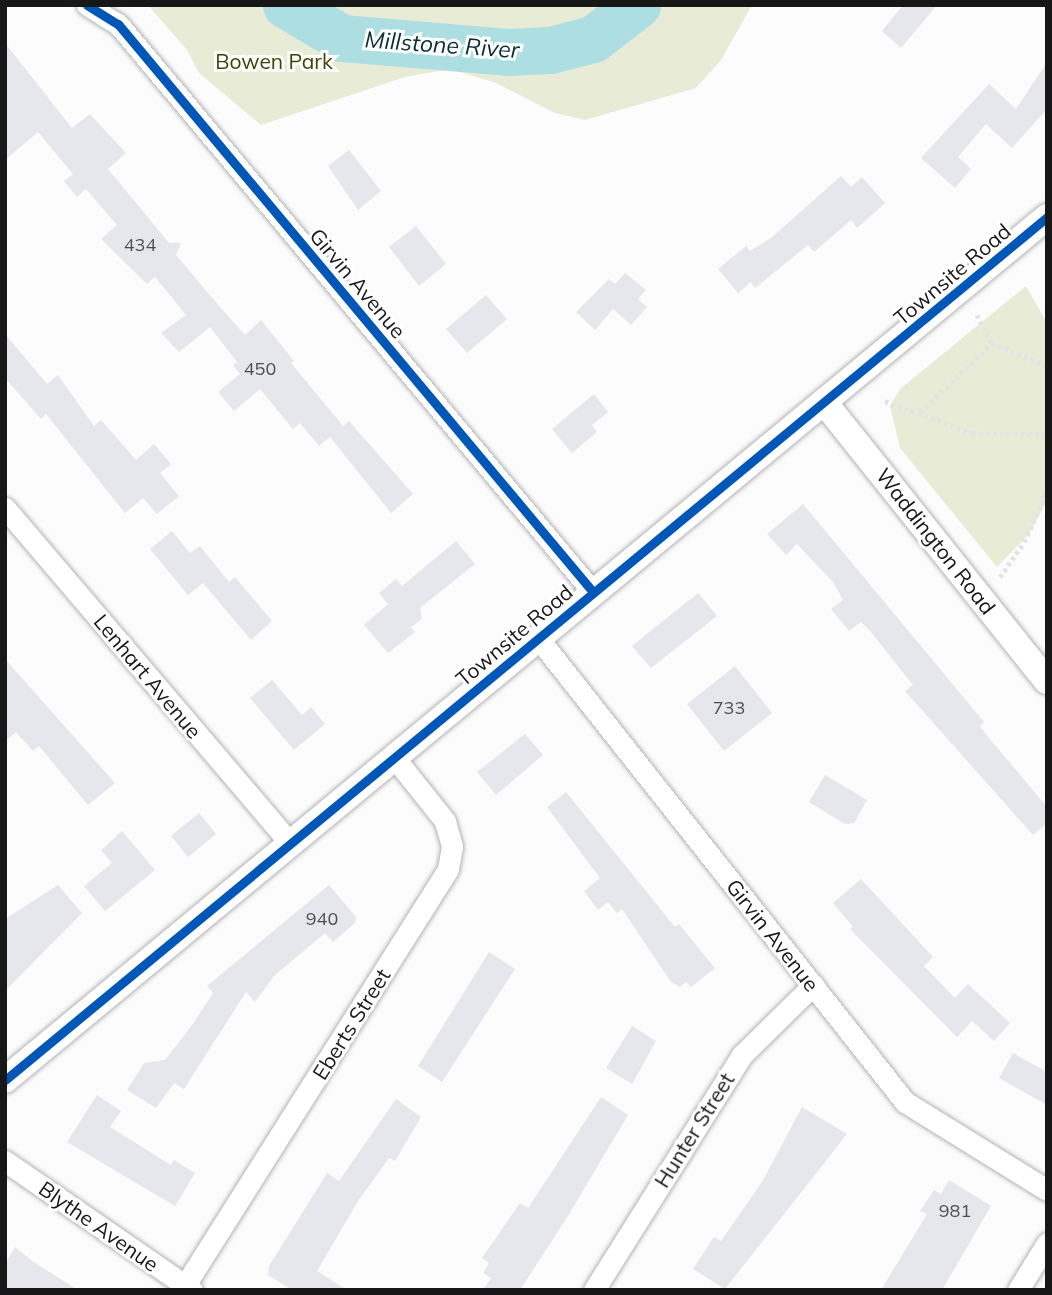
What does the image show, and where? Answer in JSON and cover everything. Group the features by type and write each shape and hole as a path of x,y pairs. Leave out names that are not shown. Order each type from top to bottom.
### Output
{"street":[{"name":"Girvin Avenue","path":"87,5 118,24 593,592"},
{"name":"Townsite Road","path":"5,1080 1047,217"},
{"name":"Waddington Road","path":"824,402 1047,681"},
{"name":"Lenhart Avenue","path":"5,508 290,844"},
{"name":"Girvin Avenue","path":"538,638 905,1102 1047,1190"},
{"name":"Eberts Street","path":"187,1288 448,870 452,846 445,821 394,757"},
{"name":"Hunter Street","path":"594,1290 742,1055 813,985"},
{"name":"Blythe Avenue","path":"5,1161 187,1288"},
{"path":"1018,1290 1047,1244"}],"path":[{"path":"977,315 992,343 1047,366"},
{"path":"920,412 992,343"},
{"path":"885,401 972,433 1047,434"},
{"path":"1000,577 1024,542 1047,491"}],"green space":[{"name":"Bowen Park","path":"148,5 752,5 721,60 696,88 585,120 555,113 496,83 450,69 405,77 261,125 199,73 187,50"},
{"path":"1026,286 1047,323 1047,501 1029,534 997,567 900,448 890,406 900,389"}],"building":[{"path":"903,5 937,5 901,48 882,31"},
{"path":"5,43 72,128 90,114 126,153 108,169 169,243 181,243 176,255 245,335 261,320 294,361 291,363 343,426 319,446 300,423 293,429 260,389 234,411 218,392 240,374 233,365 237,362 210,327 179,352 161,333 186,315 155,277 147,284 101,239 117,225 86,189 77,197 64,181 73,174 38,132 5,160"},
{"path":"1047,62 1047,109 1012,148 986,124 958,157 971,169 955,188 921,158 989,84 1016,109"},
{"path":"349,150 381,191 358,210 328,166"},
{"path":"841,176 851,187 862,177 885,203 857,228 851,220 814,252 808,245 755,288 751,282 738,293 718,269 746,246 750,251 771,238"},
{"path":"416,226 446,264 419,286 389,247"},
{"path":"625,273 646,290 638,299 647,307 631,325 613,309 595,330 576,312 609,279 615,284"},
{"path":"486,295 507,319 467,353 446,329"},
{"path":"5,334 47,384 58,375 94,426 101,420 136,460 154,444 171,464 160,473 179,496 157,514 143,498 125,513 46,414 41,419 5,378"},
{"path":"594,394 608,412 592,425 597,432 572,453 552,429"},
{"path":"349,421 413,494 391,513 330,437"},
{"path":"803,504 984,722 980,726 1047,807 1047,823 1033,835 905,691 913,685 871,632 861,622 849,631 831,609 843,600 833,582 797,544 786,555 767,534"},
{"path":"172,531 190,553 200,546 229,582 235,577 272,621 251,640 203,583 188,595 150,549"},
{"path":"456,541 475,564 420,608 422,619 411,627 415,632 388,653 364,625 388,604 379,593 396,579 402,586"},
{"path":"698,593 717,616 651,668 632,646"},
{"path":"5,659 115,783 88,805 39,746 33,751 16,732 5,741"},
{"path":"735,666 772,713 724,751 687,704"},
{"path":"272,680 302,715 311,707 325,724 294,750 250,698"},
{"path":"525,734 543,755 496,795 477,772"},
{"path":"825,775 867,800 854,823 845,824 809,802"},
{"path":"566,792 675,927 679,924 715,968 691,987 686,982 680,987 671,982 622,909 617,913 608,902 598,910 584,891 600,878 547,807"},
{"path":"199,813 216,834 188,857 171,836"},
{"path":"122,831 155,870 105,911 84,886 112,863 101,850"},
{"path":"861,879 933,957 924,966 955,998 968,984 1010,1023 994,1041 972,1021 957,1037 850,929 853,927 833,903"},
{"path":"58,885 82,913 5,991 5,919"},
{"path":"329,885 356,917 355,923 333,942 325,933 274,976 255,1002 246,992 184,1089 174,1083 156,1108 127,1090 144,1063 165,1060 193,1024 213,993 207,986"},
{"path":"489,952 515,969 442,1082 418,1066"},
{"path":"632,1026 656,1041 632,1084 606,1068"},
{"path":"1013,1053 1047,1072 1047,1105 999,1078"},
{"path":"97,1095 121,1111 110,1127 171,1165 174,1160 195,1173 175,1206 67,1142"},
{"path":"601,1097 628,1115 568,1216 520,1290 483,1290 491,1278 483,1273 489,1263 482,1258 520,1203 528,1208"},
{"path":"396,1099 421,1117 395,1161 389,1158 358,1201 317,1271 347,1290 292,1290 268,1275 269,1266 327,1173 339,1181"},
{"path":"802,1107 847,1134 725,1289 693,1269 714,1237 721,1241 762,1182"},
{"path":"949,1180 991,1206 942,1290 881,1290 927,1214 920,1211 934,1190 941,1194"},
{"path":"15,1247 78,1290 5,1290 5,1264"}],"waterway":[{"name":"Millstone River","path":"286,5 342,38 507,52 550,50 593,39 637,5"}],"cycle path":[{"path":"87,5 118,24 593,592"},
{"path":"5,1080 1047,217"}]}
